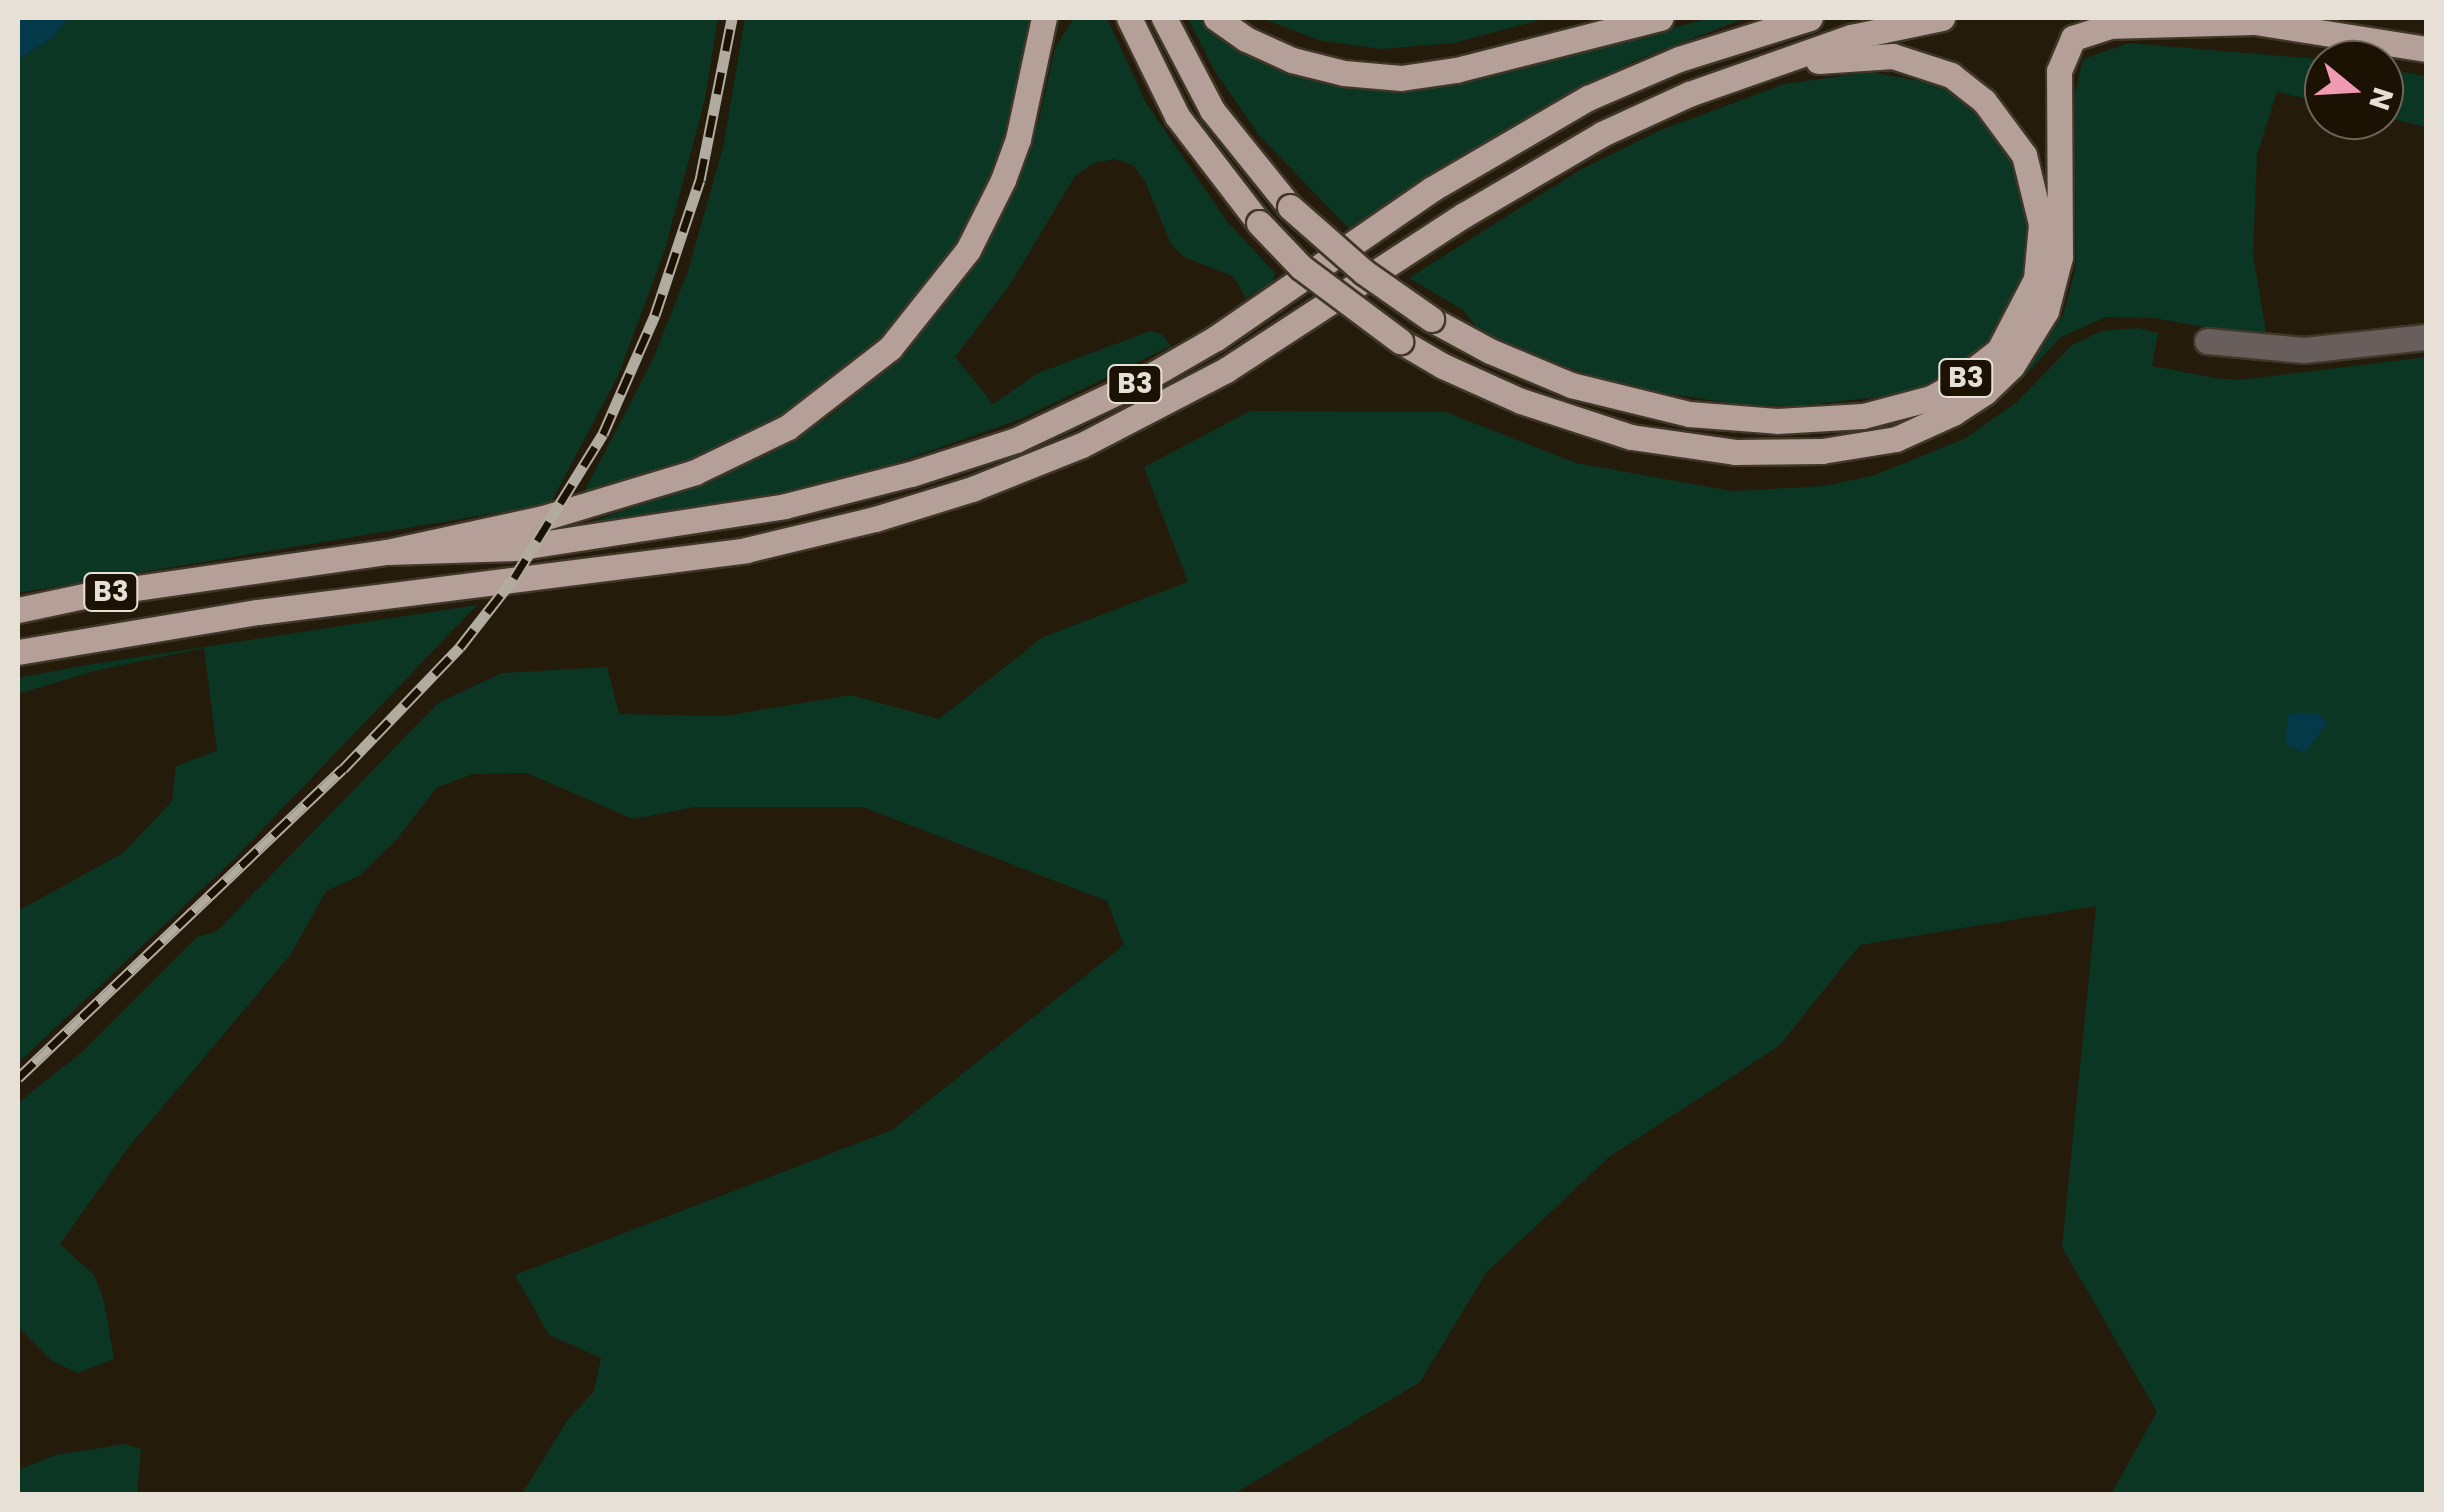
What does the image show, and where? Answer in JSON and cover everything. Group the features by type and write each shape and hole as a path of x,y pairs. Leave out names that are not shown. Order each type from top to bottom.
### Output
{"main road":[{"name":"B3","path":"18,610 88,595 388,552 543,518 695,472 788,427 860,375 943,287 988,212 1018,140 1044,18"},
{"name":"B3","path":"1129,18 1177,116 1259,224 1302,266 1400,341 1443,366 1521,401 1631,437 1735,452 1864,447 1896,439 1953,413 1985,392 2012,366 2046,311 2060,257 2059,71 2073,38 2109,26 2239,20 2426,49"},
{"name":"B3","path":"1164,18 1212,110 1290,207 1364,272 1431,318 1490,351 1571,385 1648,406 1729,418 1863,416 1932,398 1980,367 2014,328 2036,279 2040,252 2032,174 2001,119 1951,76 1893,56 1844,56 1754,71"},
{"path":"1216,18 1292,60 1344,74 1401,78 1475,66 1660,18"},
{"name":"B3","path":"388,552 465,553 515,548 784,506 911,474 1016,440 1145,379 1216,338 1432,189 1588,98 1679,59 1810,18"},
{"name":"B3","path":"18,652 275,610 746,550 875,519 972,489 1159,408 1226,370 1530,174 1636,118 1851,36 1942,18"}],"street":[{"path":"2207,341 2304,350 2426,337"}],"green space":[{"path":"69,18 718,18 705,99 665,249 618,376 550,504 18,593 18,60 52,38"},
{"path":"745,18 1030,18 1014,110 990,181 957,246 886,336 795,408 751,434 669,469 582,496 653,359 688,271 723,148"},
{"path":"1074,18 1107,18 1146,103 1226,220 1275,273 1272,284 1246,298 1233,276 1184,257 1171,244 1145,181 1133,165 1115,159 1094,163 1075,176 1009,286 955,357 993,404 1038,373 1150,331 1162,334 1171,346 1021,419 876,470 732,504 583,525 725,474 775,450 830,416 900,359 965,280 1002,215 1039,120 1055,48"},
{"path":"1188,18 1203,18 1233,40 1429,86 1523,67 1711,18 1746,18 1632,62 1523,121 1351,231 1259,135 1214,70"},
{"path":"1261,18 1547,18 1454,43 1382,49 1322,41"},
{"path":"2129,43 2304,58 2304,98 2277,92 2257,155 2253,255 2267,338 2154,318 2106,317 2061,337 2019,382 2063,315 2076,267 2075,93 2083,59"},
{"path":"1870,72 1937,84 1955,95 2001,140 2018,164 2030,226 2019,292 1989,342 1934,383 1896,395 1796,406 1743,405 1630,388 1524,353 1479,330 1463,310 1409,278 1580,170 1661,130 1784,84"},
{"path":"2404,72 2426,76 2426,127 2404,122"},
{"path":"2138,328 2158,333 2152,366 2215,378 2239,380 2426,357 2426,1494 2111,1494 2157,1412 2062,1247 2096,906 1860,945 1779,1046 1609,1157 1486,1273 1420,1382 1234,1494 522,1494 567,1421 594,1391 601,1358 549,1335 515,1275 892,1130 1124,945 1107,901 863,807 695,807 633,819 527,773 473,774 436,788 397,839 359,876 326,891 291,954 128,1148 60,1244 94,1275 104,1301 114,1359 78,1373 52,1361 18,1327 18,1103 82,1052 197,937 217,931 438,703 502,673 607,667 619,714 724,716 851,695 939,719 1043,637 1188,582 1144,467 1250,411 1446,412 1576,463 1732,491 1824,486 1875,475 1966,438 2017,402 2072,345 2101,331"},
{"path":"477,605 234,859 18,1063 18,911 123,853 172,801 176,766 217,751 204,648 94,671 18,694 18,678 80,666"},
{"path":"125,1444 141,1449 137,1494 18,1494 18,1470 56,1455"}],"water":[{"path":"18,18 69,18 52,38 18,60"},
{"path":"2289,713 2318,713 2327,723 2305,753 2285,743"}],"railway":[{"path":"18,1078 343,769 460,647 514,578 603,434 655,315 700,180 732,18"}]}
